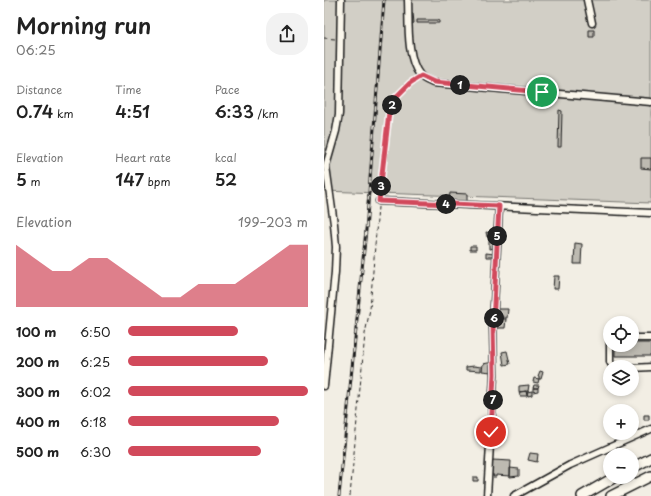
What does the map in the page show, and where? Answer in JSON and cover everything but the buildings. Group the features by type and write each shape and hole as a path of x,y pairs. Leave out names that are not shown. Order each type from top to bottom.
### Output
{"highway":[{"path":"639,464 651,458"},
{"path":"611,496 651,476"},
{"path":"582,496 603,484"}],"street":[{"path":"324,386 336,247 325,167 339,114 339,39 341,0"},
{"path":"408,0 410,47 414,63 421,76 434,82 651,102"},
{"path":"587,0 592,23"},
{"path":"379,201 651,213"},
{"path":"488,496 494,374 493,325 499,206"},
{"path":"639,338 651,338"},
{"path":"639,368 651,367"},
{"path":"514,496 570,465 651,429"}],"path":[{"path":"324,38 339,39"},
{"path":"350,496 365,334 370,309 379,201 389,112 396,97 410,83 421,76"}],"shaded area":[{"path":"324,0 651,0 651,203 324,191"}],"railway":[{"path":"339,496 366,230 384,0"}],"route":[{"path":"491,432 494,374 493,325 499,206 379,201 389,112 396,97 410,83 421,76 428,81 434,82 542,92"}]}
